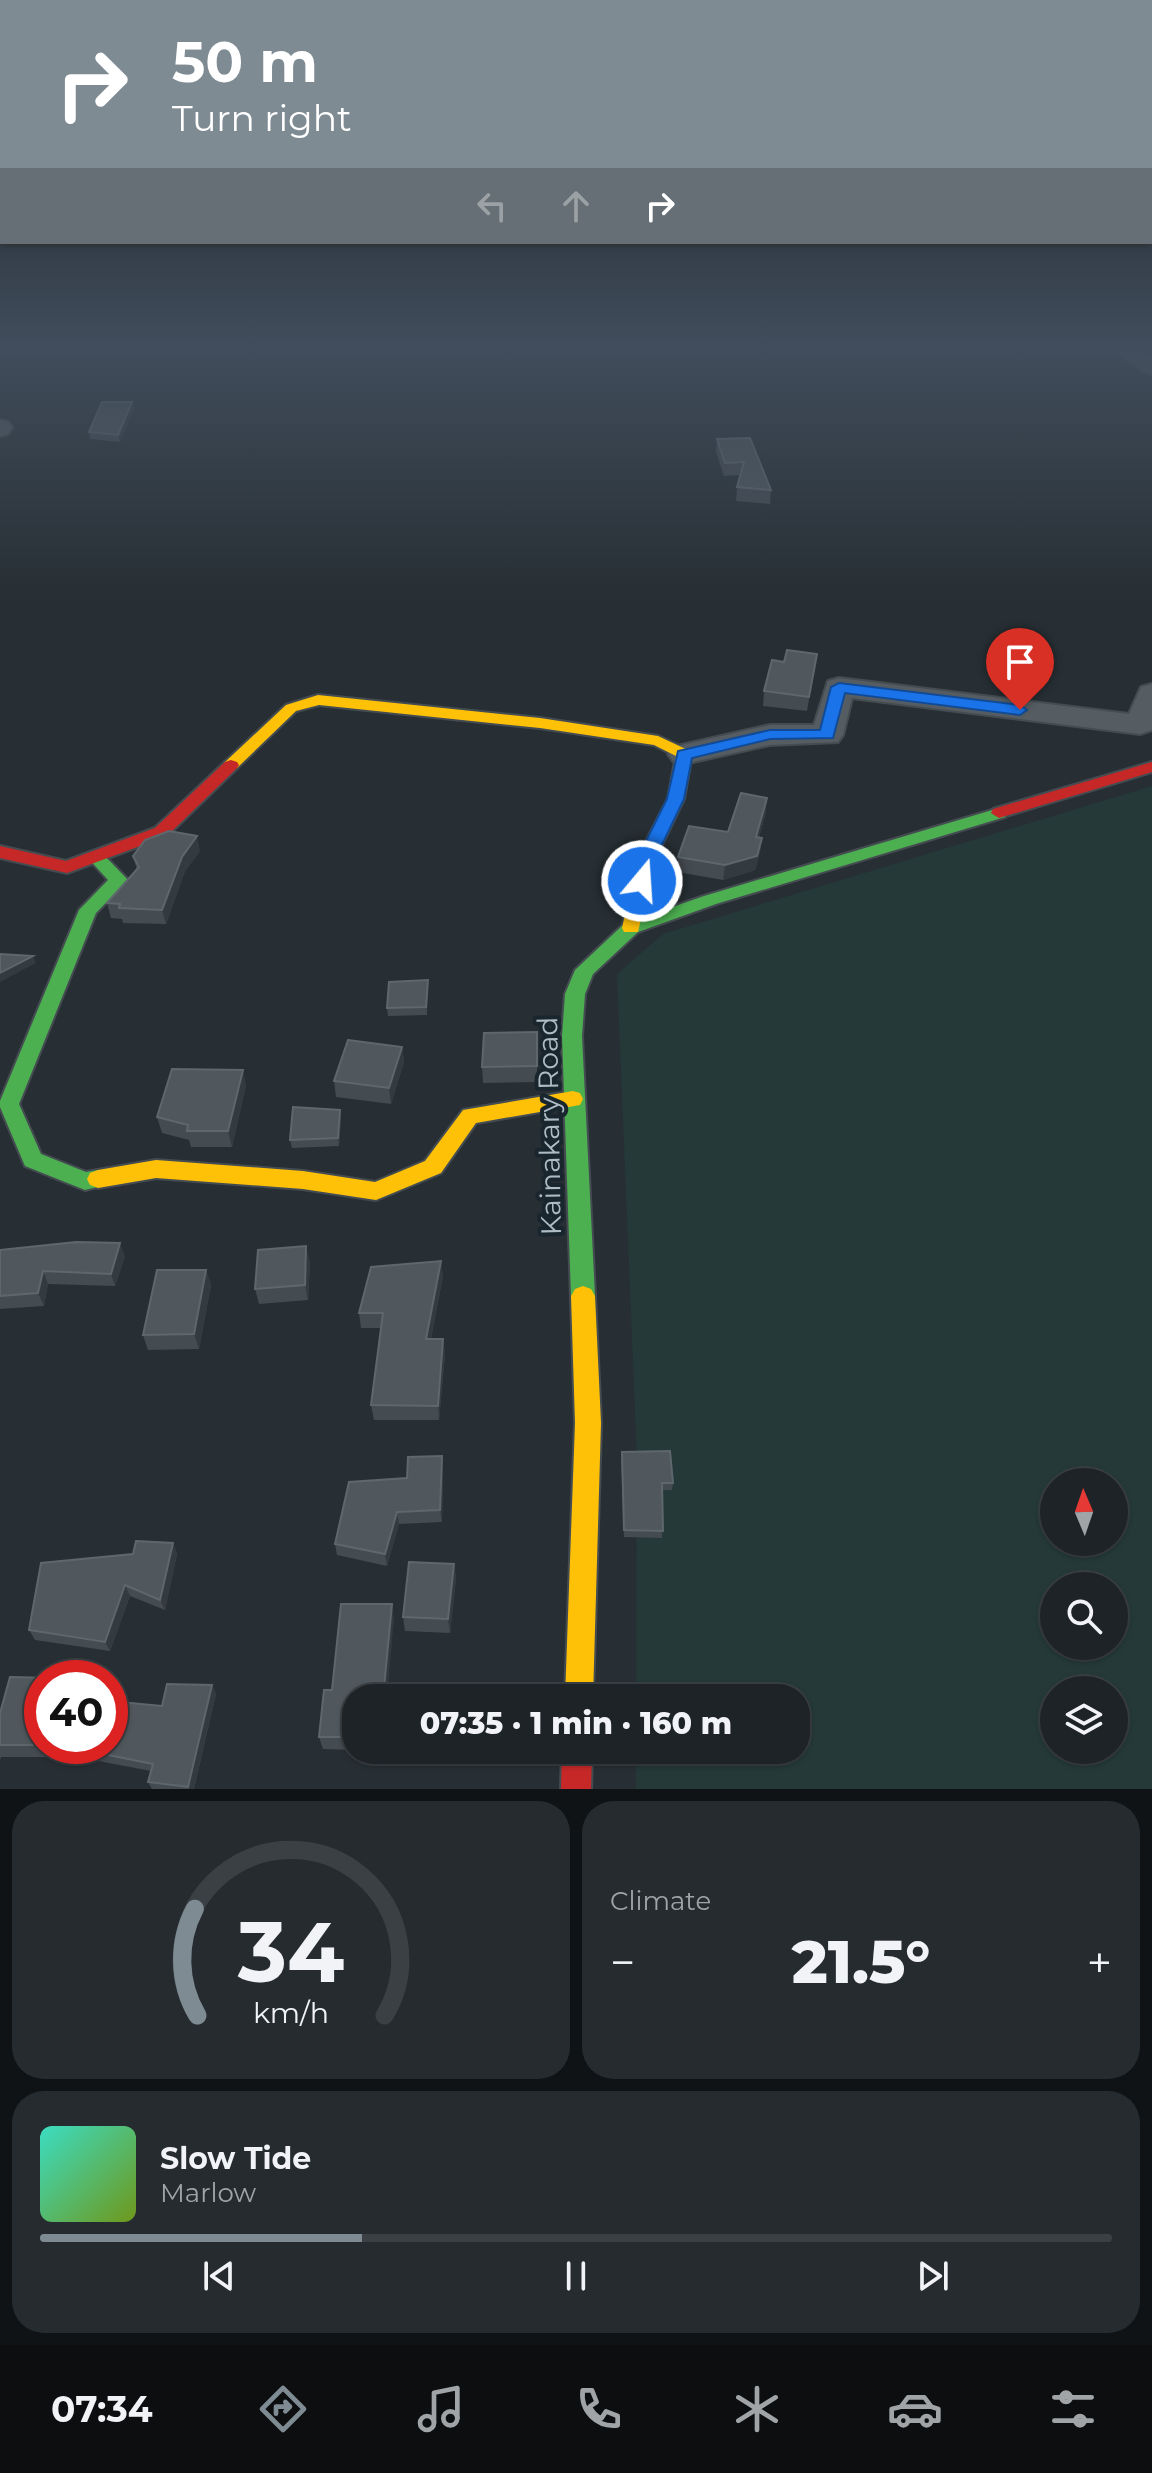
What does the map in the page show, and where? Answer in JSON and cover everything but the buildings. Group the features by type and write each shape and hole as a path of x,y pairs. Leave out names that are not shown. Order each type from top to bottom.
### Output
{"street":[{"path":"0,852 67,867 161,832 291,708 318,700 540,723 658,741 684,754 770,735 827,735 839,687 1140,725 1152,693"},
{"path":"631,928 647,857 676,799 684,754"},
{"name":"Kainakary Road","path":"579,1684 588,1423 573,1099 575,994 585,970 631,928 710,900 1152,767"},
{"path":"96,857 119,880 88,910 9,1104 33,1160 85,1181 156,1169 303,1180 376,1191 433,1167 470,1116 573,1099"},
{"path":"576,1789 577,1764"}],"green space":[{"path":"1152,786 1152,1789 636,1789 636,1764 810,1764 810,1684 636,1684 637,1459 617,974 663,934"}],"traffic: fast":[{"path":"583,1296 572,1036 575,994 585,970 631,928 710,900 999,813"},
{"path":"96,857 119,880 88,910 9,1104 33,1160 85,1181 98,1179"}],"traffic: slow":[{"path":"231,765 291,708 318,700 540,723 658,741 684,754 676,799 647,857 631,928"},
{"path":"98,1179 156,1169 303,1180 376,1191 433,1167 470,1116 573,1099"},
{"path":"579,1684 588,1423 583,1296"}],"traffic: jam":[{"path":"0,852 67,867 161,832 231,765"},
{"path":"999,813 1152,767"},
{"path":"576,1789 577,1764"}],"route":[{"path":"642,881 647,857 676,799 684,754 770,735 827,735 839,687 1020,710"}]}
